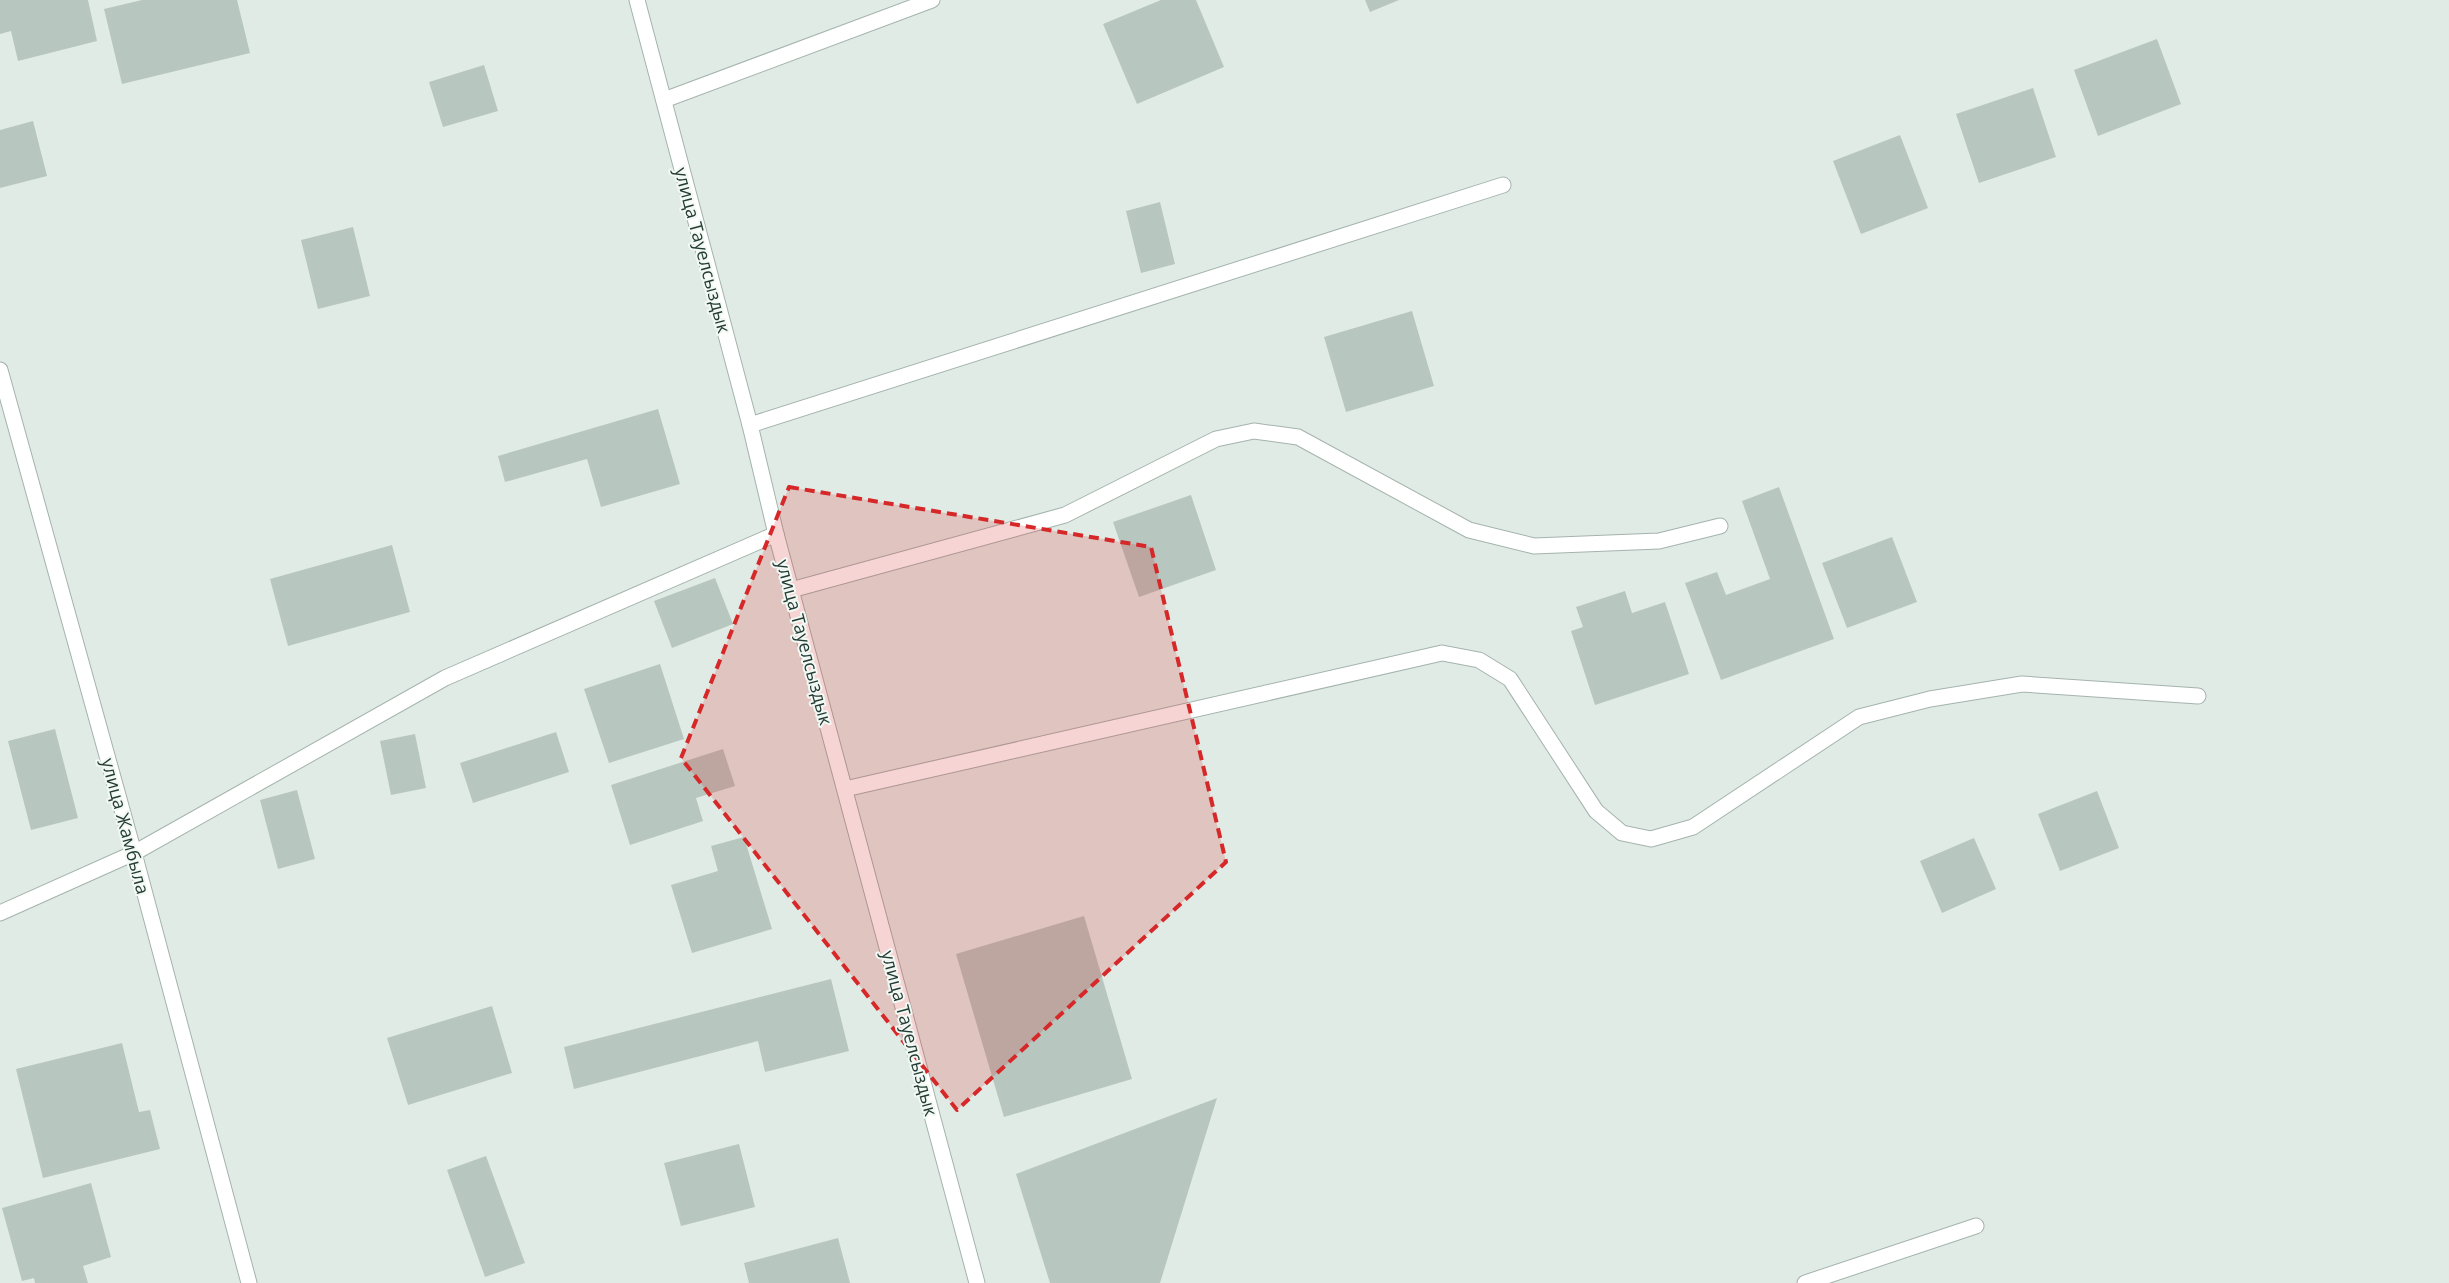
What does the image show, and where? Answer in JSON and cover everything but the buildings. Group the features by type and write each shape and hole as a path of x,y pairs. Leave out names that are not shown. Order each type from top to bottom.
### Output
{"street":[{"name":"улица Тауелсыздык","path":"637,0 750,425 776,534 977,1283"},
{"path":"664,100 932,0"},
{"path":"750,425 1503,185"},
{"name":"улица Жамбыла","path":"0,370 134,853 249,1283"},
{"path":"791,590 1065,516 1216,439 1254,431 1298,437 1469,530 1534,546 1659,541 1720,526"},
{"path":"0,913 134,853 445,678 776,534"},
{"path":"845,789 1442,653 1479,660 1510,679 1596,811 1622,833 1651,839 1693,827 1859,718 1930,698 2022,684 2198,696"},
{"path":"1804,1283 1976,1226"}],"highlighted area":[{"path":"789,487 1151,547 1226,862 957,1110 681,758"}]}
